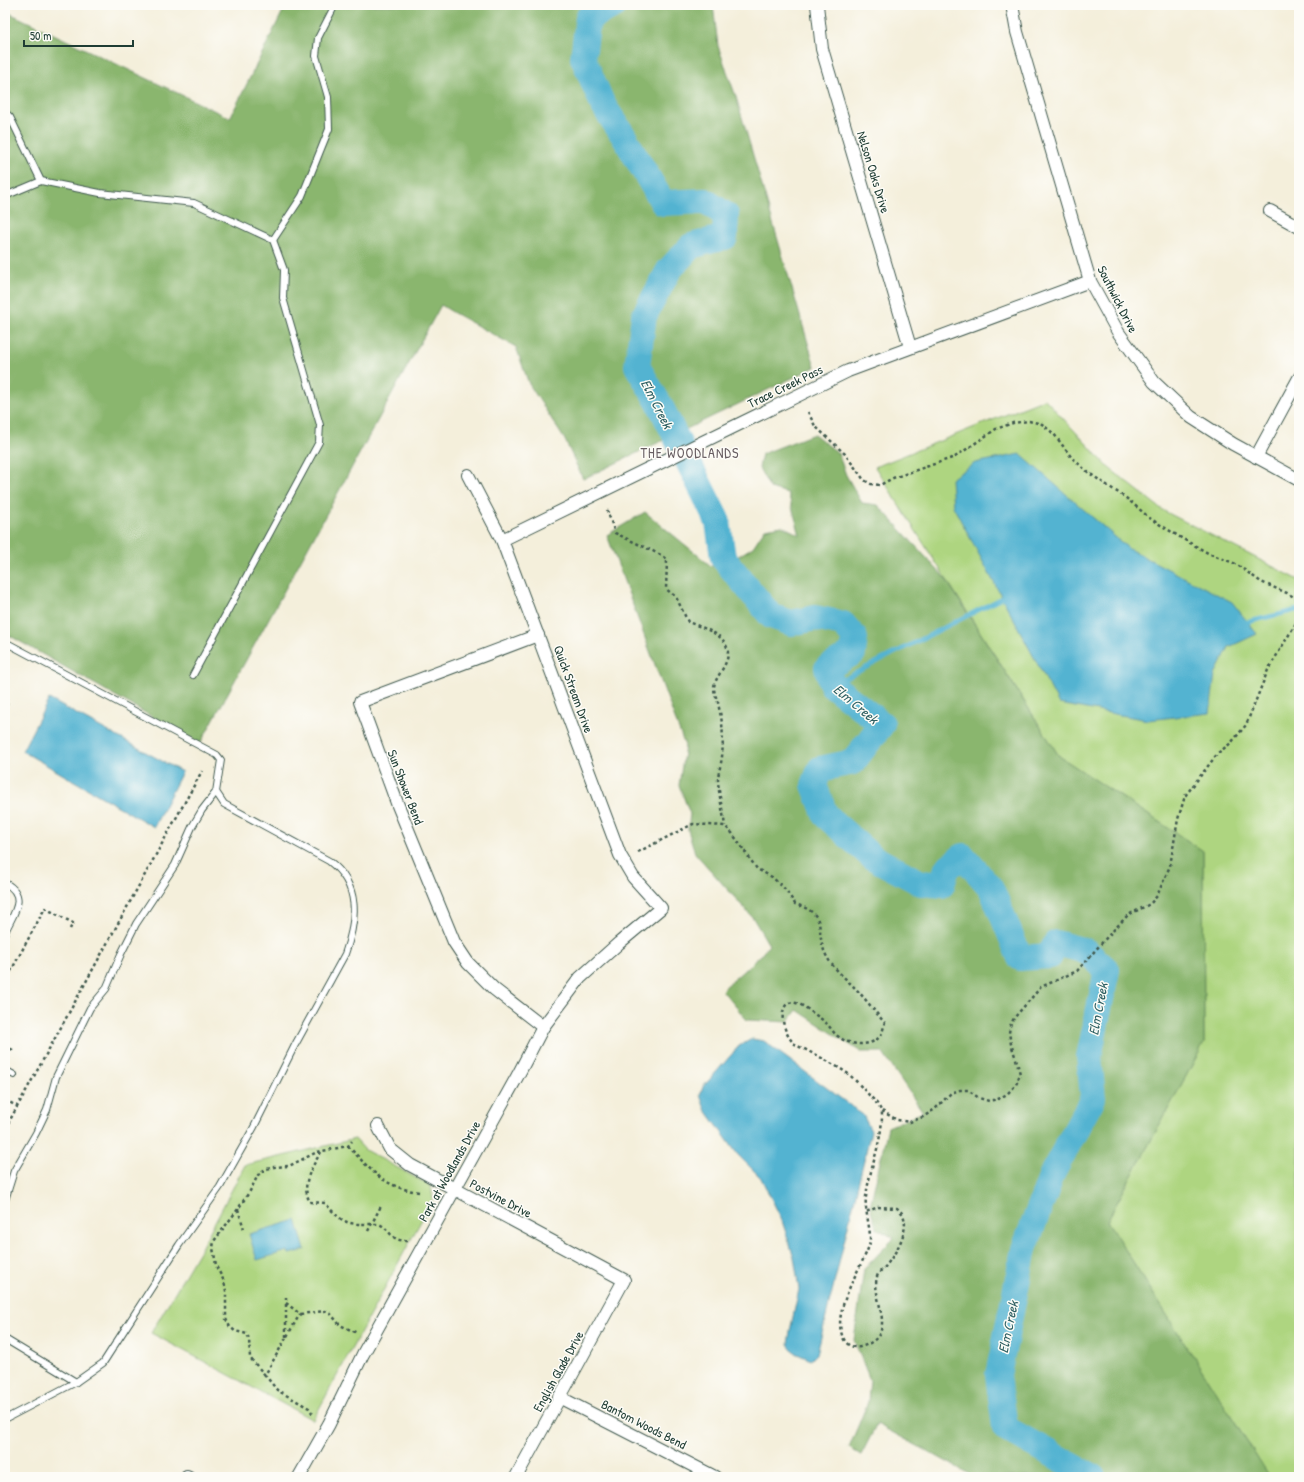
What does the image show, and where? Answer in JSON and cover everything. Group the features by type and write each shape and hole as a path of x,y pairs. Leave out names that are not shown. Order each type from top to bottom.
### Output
{"street":[{"name":"Nelson Oaks Drive","path":"817,5 822,49 910,347"},
{"name":"Southwick Drive","path":"1012,5 1017,32 1090,280 1118,332 1154,382 1191,417 1233,444 1299,480"},
{"path":"1270,211 1299,228"},
{"name":"Trace Creek Pass","path":"502,540 755,415 848,371 1090,280"},
{"path":"1256,457 1299,378"},
{"name":"Quick Stream Drive","path":"468,475 502,540 620,855 633,877 661,908"},
{"name":"Sun Shower Bend","path":"538,635 360,702 397,803 454,942 468,963 494,989 543,1027"},
{"name":"Park at Woodlands Drive","path":"299,1477 329,1424 362,1354 518,1075 543,1027 580,978 619,942 661,908"},
{"name":"Postvine Drive","path":"378,1126 390,1149 410,1165 624,1280"},
{"name":"English Glade Drive","path":"516,1477 624,1280"},
{"name":"Bantom Woods Bend","path":"559,1397 715,1477"}],"lane":[{"path":"273,240 302,196 329,129 328,97 316,56 318,38 335,5"},
{"path":"5,112 10,117 41,181"},
{"path":"5,196 41,181 100,193 194,204 273,240 284,270 283,298 320,425 318,442 193,675"},
{"path":"5,642 217,755 221,760 216,792 202,810 192,827 175,866 136,924 106,989 90,1008 56,1077 47,1110 36,1133 14,1171 5,1200"},
{"path":"5,1419 76,1382 103,1363 179,1244 220,1187 254,1127 295,1045 344,954 350,938 354,915 353,899 350,886 346,878 337,867 329,861 224,804 216,792"},
{"path":"5,883 17,894 18,900 18,905 5,932"},
{"path":"5,1070 14,1075"},
{"path":"5,1339 76,1382"}],"path":[{"path":"808,412 815,426 845,454 864,480 871,484 880,485 894,478 955,457 996,429 1013,423 1029,421 1042,424 1054,434 1072,458 1088,473 1126,498 1151,518 1189,542 1236,564 1261,582 1299,600"},
{"path":"607,510 615,533 661,554 667,560 666,589 676,597 688,622 713,633 722,639 727,647 727,657 723,670 714,686 714,693 722,722 722,756 718,778 725,826 732,833 757,869 772,877 786,890 795,904 808,908 817,916 821,939 828,959 885,1022 882,1033 876,1040 868,1043 857,1044 845,1041 838,1037 827,1023 799,1003 792,1002 786,1006 783,1013 786,1033 794,1044 848,1074 872,1098 882,1111 898,1120 910,1122 935,1110 950,1093 960,1090 968,1090 979,1098 989,1100 998,1099 1007,1094 1016,1085 1020,1074 1011,1044 1010,1033 1010,1026 1014,1018 1041,987 1077,971 1128,916 1150,904 1157,896 1170,866 1178,819 1185,796 1218,753 1231,743 1246,725 1268,670 1299,618"},
{"path":"5,699 8,701 5,711"},
{"path":"5,1129 202,771"},
{"path":"638,852 693,824 725,826"},
{"path":"5,982 45,908 73,923 70,929"},
{"path":"5,1046 13,1050"},
{"path":"5,1100 17,1106"},
{"path":"866,1212 878,1207 898,1208 904,1215 905,1223 902,1238 885,1266 878,1274 876,1285 882,1314 882,1327 878,1337 868,1344 858,1348 850,1346 845,1342 841,1330 840,1315 861,1262 870,1245 866,1212 866,1197 882,1124 882,1111"},
{"path":"313,1414 310,1408 277,1390 250,1358 249,1339 247,1334 230,1327 226,1319 226,1291 224,1281 214,1259 214,1241 238,1209 258,1175 264,1170 274,1167 289,1166 317,1152 348,1146 352,1141"},
{"path":"348,1146 384,1181 401,1189 420,1192"},
{"path":"322,1152 312,1168 306,1186 306,1195 310,1202 325,1204 342,1220 351,1224 379,1224 383,1226 393,1238 400,1241 407,1241"},
{"path":"368,1231 381,1206"},
{"path":"238,1209 244,1229"},
{"path":"286,1297 286,1338"},
{"path":"286,1303 300,1314 330,1313 340,1324 357,1333"},
{"path":"265,1375 300,1314"}],"green space":[{"path":"286,5 713,5 718,46 736,97 815,367 583,479 565,440 529,384 516,347 441,305 200,744 5,633 5,11 230,118"},
{"path":"1045,399 1109,468 1164,511 1299,580 1299,1477 1270,1477 1107,1221 1204,1043 1203,851 1059,756 875,467"},
{"path":"814,434 838,453 846,475 862,503 878,505 945,578 1059,756 1203,851 1204,1043 1107,1221 1270,1477 975,1477 877,1424 861,1455 849,1448 868,1402 870,1380 854,1340 864,1269 894,1238 876,1228 870,1206 888,1127 923,1112 882,1052 861,1052 797,1010 788,1022 747,1020 722,990 761,955 769,945 753,918 695,853 688,830 690,814 679,785 685,746 607,535 645,512 711,566 721,567 753,547 765,529 782,526 800,535 788,493 770,488 759,468 762,454"},
{"path":"355,1139 365,1150 431,1186 433,1199 313,1420 151,1333 201,1248 245,1165"}],"water":[{"path":"1020,454 1129,549 1232,602 1257,634 1229,647 1215,674 1210,713 1148,720 1059,704 953,506 951,479 975,463"},
{"path":"49,699 182,772 154,827 22,751"},
{"path":"752,1039 764,1041 863,1115 871,1131 817,1354 811,1360 795,1353 788,1344 799,1289 794,1257 781,1218 761,1178 738,1155 705,1109 700,1095 703,1087 739,1046"},
{"path":"296,1220 305,1250 289,1254 288,1251 257,1260 249,1234"}],"waterway":[{"name":"Elm Creek","path":"615,5 588,18 583,58 603,105 623,135 663,203 705,201 726,215 725,237 691,246 669,270 644,316 637,366 660,405 718,522 723,558 771,616 791,623 815,618 843,624 855,638 853,653 827,668 832,685 882,724 853,762 820,769 814,785 826,816 872,857 921,883 942,885 947,868 963,856 991,888 1020,958 1050,956 1056,943 1086,951 1107,970 1089,1057 1093,1098 1053,1172 1024,1249 998,1375 1005,1428 1093,1477"},
{"path":"832,685 1002,598 1008,598"},
{"path":"1242,621 1248,622 1297,610"}],"district":[{"name":"THE WOODLANDS","path":"690,453"}]}
